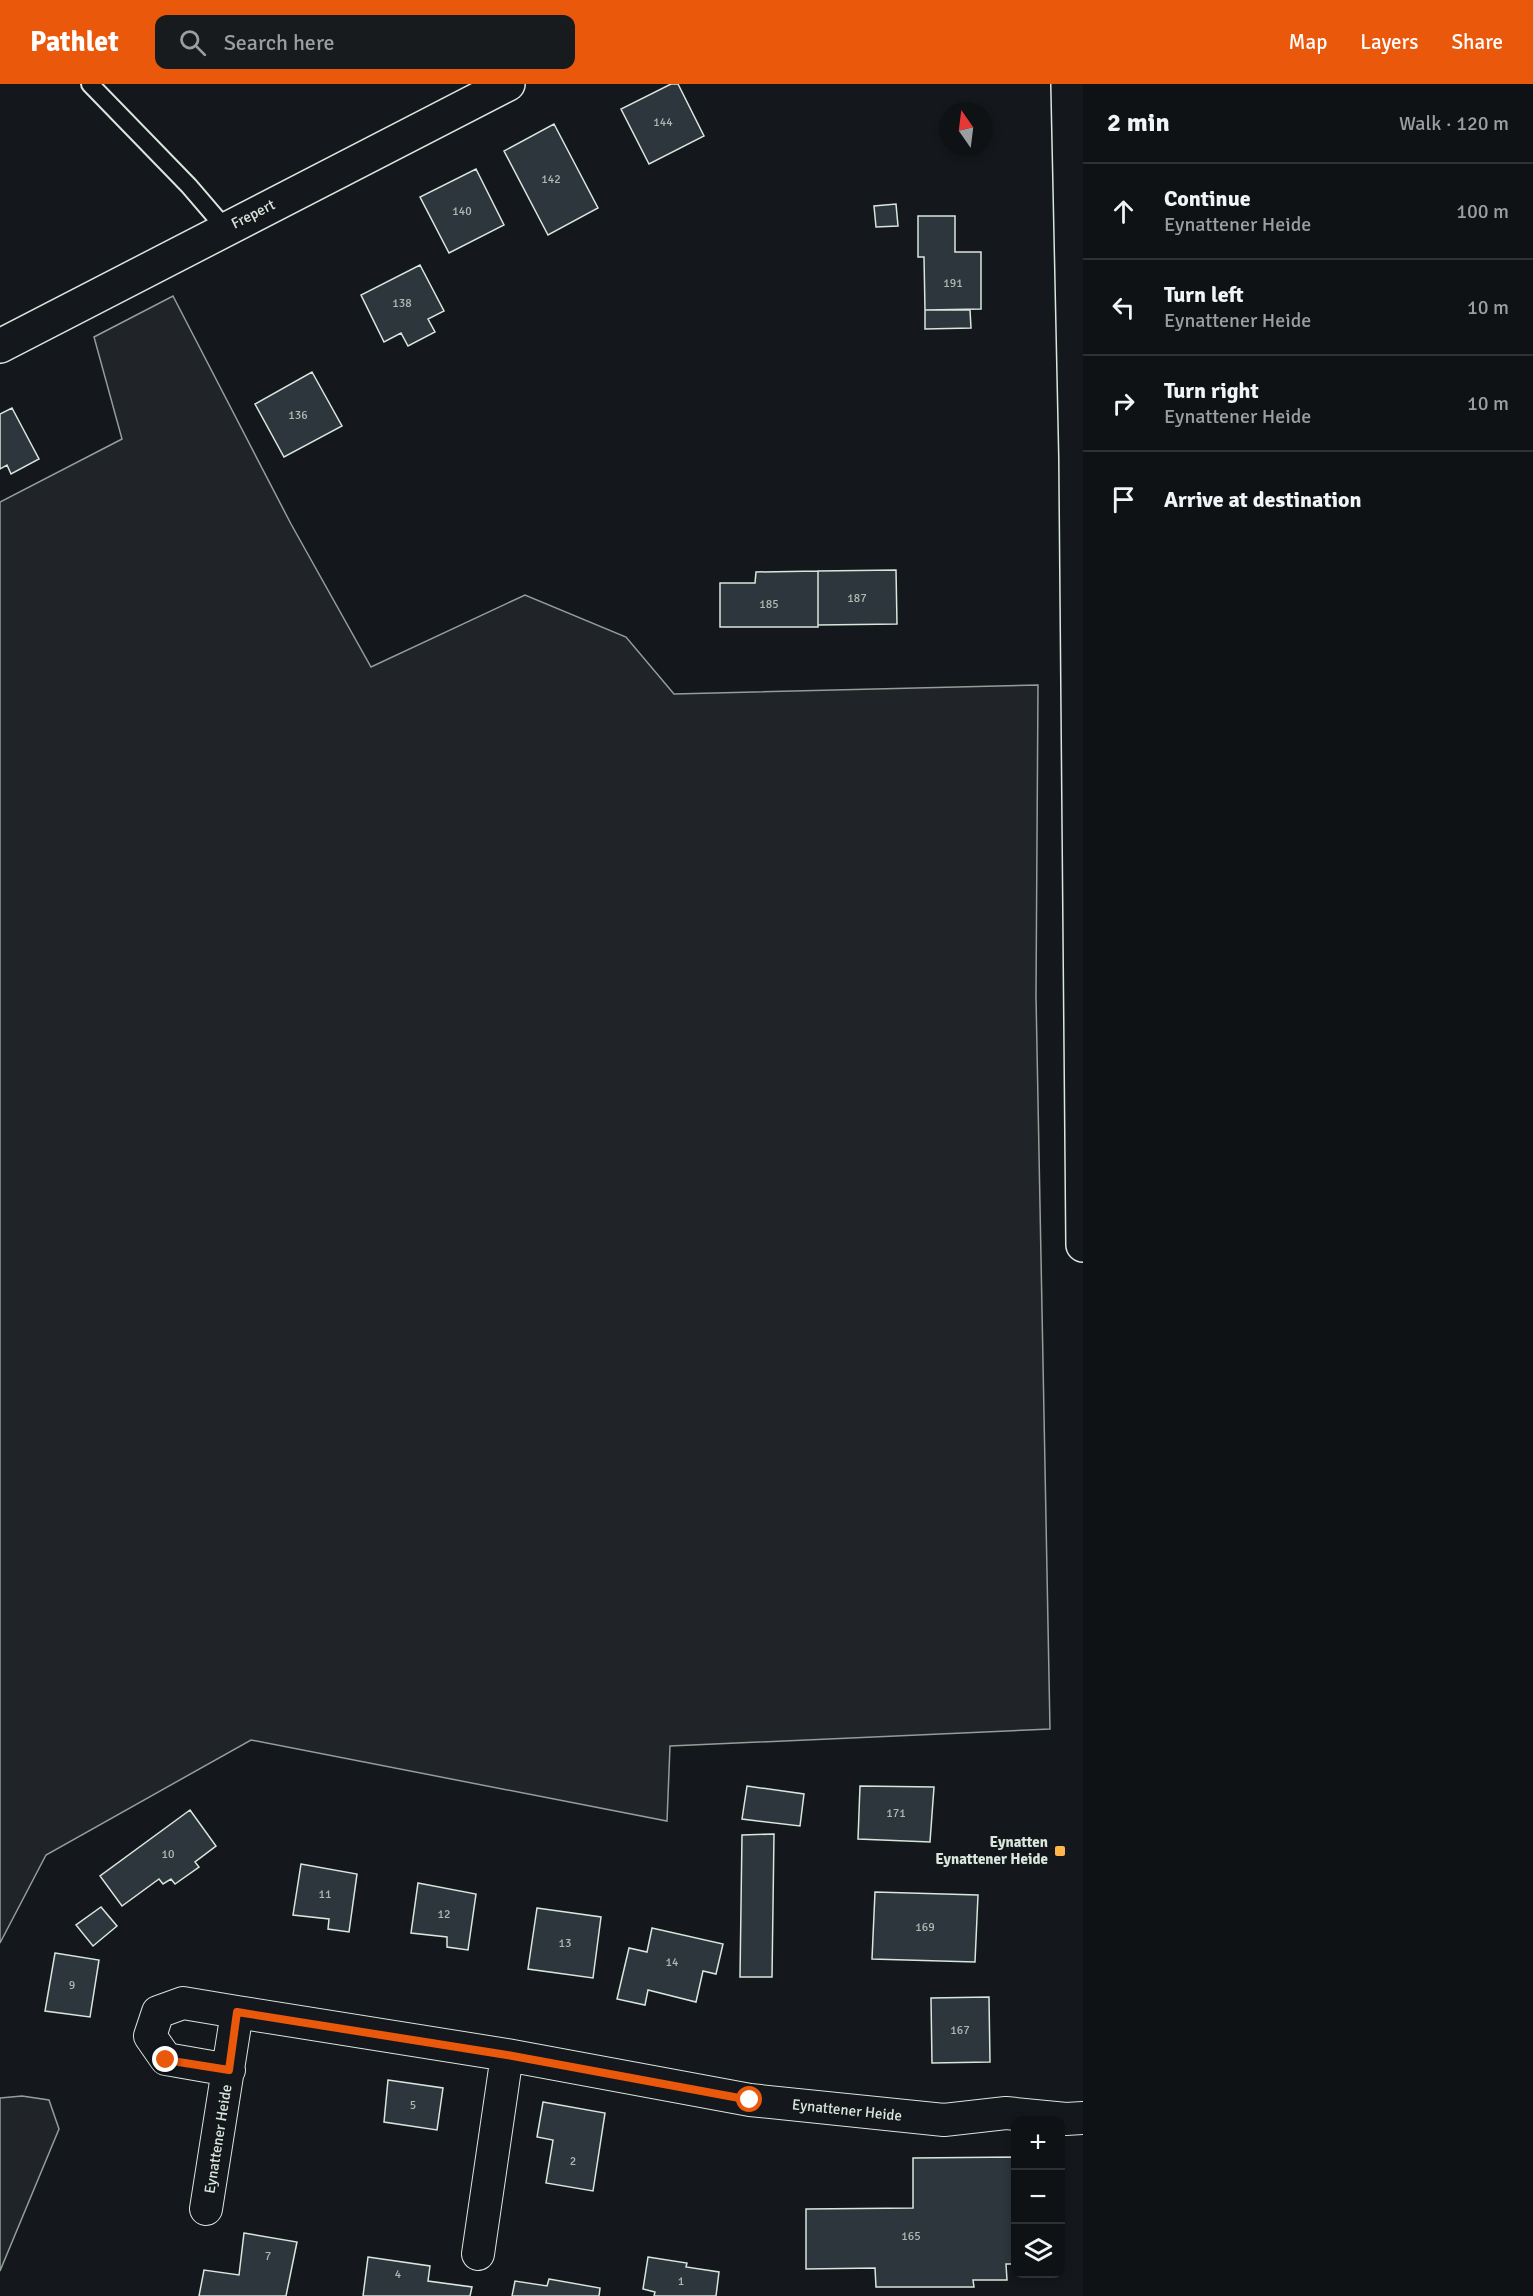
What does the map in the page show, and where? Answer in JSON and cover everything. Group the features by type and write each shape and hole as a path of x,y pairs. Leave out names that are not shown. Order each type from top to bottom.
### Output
{"main road":[{"name":"Frepert","path":"0,346 508,84"},
{"path":"1068,84 1080,457 1083,1245"}],"street":[{"name":"Eynattener Heide","path":"229,2070 166,2060 150,2036 158,2012 183,2002 507,2055 750,2100 944,2120 1006,2114 1066,2119 1083,2118"},
{"name":"Eynattener Heide","path":"206,2209 237,2012"},
{"path":"478,2254 507,2055"}],"lane":[{"path":"90,84 189,186 225,228"}],"shaded area":[{"path":"173,296 291,524 371,667 525,595 626,637 674,694 1038,685 1036,996 1050,1729 670,1746 667,1821 251,1740 46,1855 0,1943 0,502 122,439 94,337"},
{"path":"22,2096 49,2100 59,2129 0,2271 0,2098"}],"building":[{"path":"671,84 678,84 704,136 649,164 621,109"},
{"path":"554,124 598,208 548,235 504,151"},
{"path":"476,169 504,225 449,253 420,197"},
{"path":"896,204 898,226 876,227 874,206"},
{"path":"918,216 955,216 955,252 981,252 981,309 925,310 924,257 918,257"},
{"path":"420,265 444,311 428,319 435,332 408,346 401,333 384,342 361,295"},
{"path":"925,310 970,310 971,328 925,329"},
{"path":"312,372 342,426 284,457 255,404"},
{"path":"12,408 39,459 11,474 7,465 0,469 0,414"},
{"path":"896,570 897,624 818,625 818,571"},
{"path":"818,571 818,627 720,627 720,583 755,583 756,572"},
{"path":"747,1786 804,1794 800,1826 742,1819"},
{"path":"860,1786 934,1787 930,1842 858,1839"},
{"path":"190,1810 216,1846 195,1862 199,1867 175,1884 171,1879 163,1884 159,1879 122,1906 100,1876"},
{"path":"774,1834 772,1977 740,1977 742,1835"},
{"path":"301,1864 357,1874 349,1932 328,1929 329,1919 293,1915"},
{"path":"418,1883 476,1894 468,1950 447,1947 447,1937 411,1933"},
{"path":"875,1892 978,1895 975,1962 872,1959"},
{"path":"101,1907 117,1926 93,1946 76,1925"},
{"path":"537,1908 601,1917 593,1978 528,1969"},
{"path":"652,1928 723,1944 716,1974 703,1971 696,2002 648,1990 645,2005 617,1999 629,1948 647,1952"},
{"path":"55,1953 99,1960 90,2017 45,2011"},
{"path":"989,1997 990,2062 932,2063 931,1998"},
{"path":"388,2080 443,2088 437,2130 384,2122"},
{"path":"543,2102 605,2113 593,2191 546,2183 553,2140 537,2137"},
{"path":"1011,2157 1011,2264 1006,2264 1007,2280 973,2280 974,2287 876,2287 875,2268 806,2269 806,2209 913,2208 913,2158"},
{"path":"244,2233 297,2242 286,2296 199,2296 204,2270 239,2275"},
{"path":"368,2257 430,2266 428,2281 472,2287 470,2296 363,2296"},
{"path":"648,2257 687,2263 686,2267 719,2272 716,2296 654,2296 655,2292 643,2289"},
{"path":"549,2279 600,2288 599,2296 512,2296 515,2281 547,2286"}],"place":[{"name":"Eynatten Eynattener Heide","path":"1060,1851"}],"route":[{"path":"166,2060 229,2070 237,2012 507,2055 750,2100"}]}
